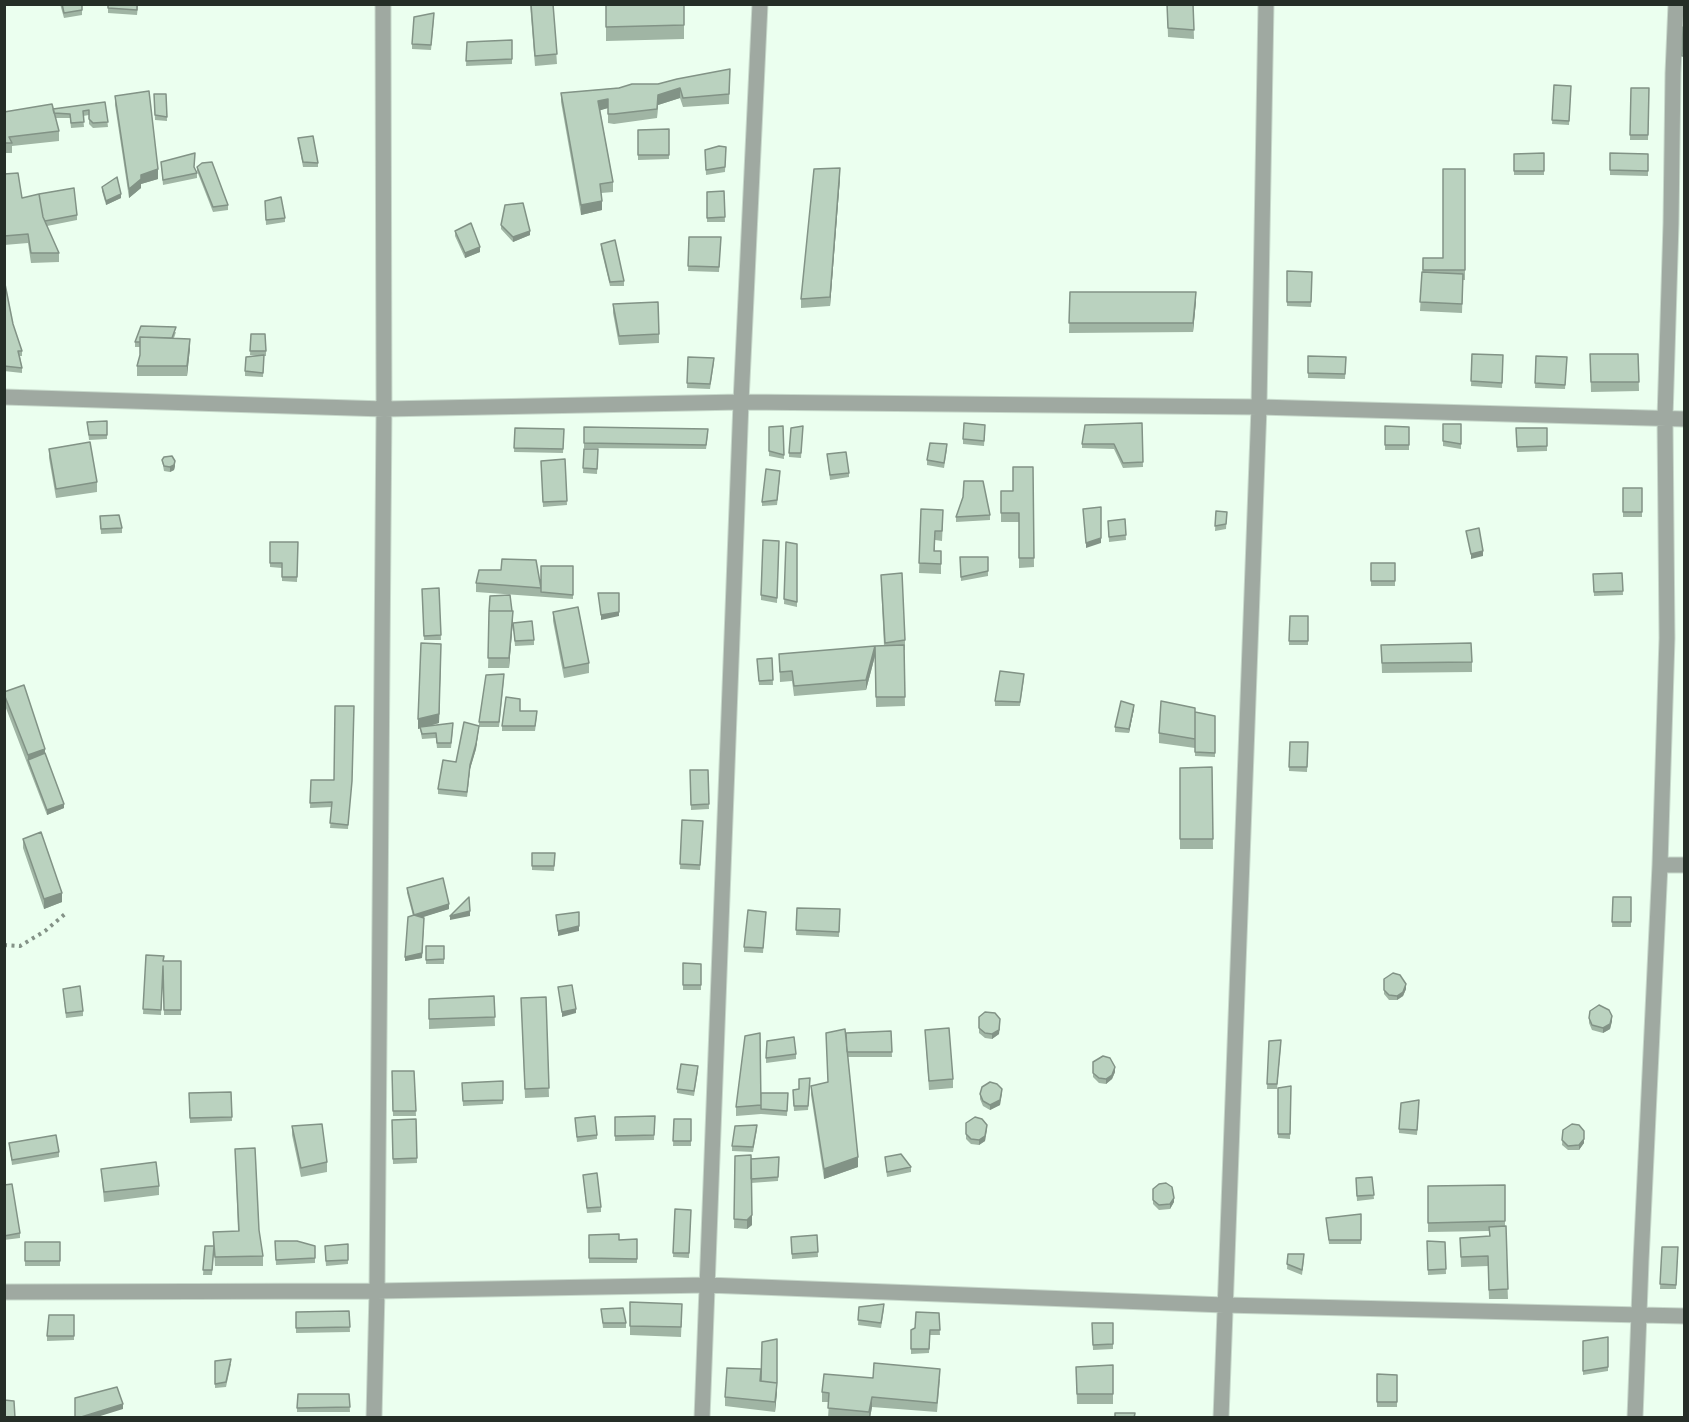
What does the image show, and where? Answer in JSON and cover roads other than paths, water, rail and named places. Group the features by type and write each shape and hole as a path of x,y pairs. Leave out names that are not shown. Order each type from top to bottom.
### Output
{"street":[{"path":"374,1418 384,409 383,4"},
{"path":"702,1418 741,402 760,4"},
{"path":"1221,1418 1259,407 1266,4"},
{"path":"1635,1418 1660,865 1667,638 1665,418 1673,73 1677,4"},
{"path":"4,397 384,409 741,402 1259,407 1684,419"},
{"path":"1660,865 1684,865"},
{"path":"4,1292 377,1291 707,1285 1224,1305 1684,1316"}]}
